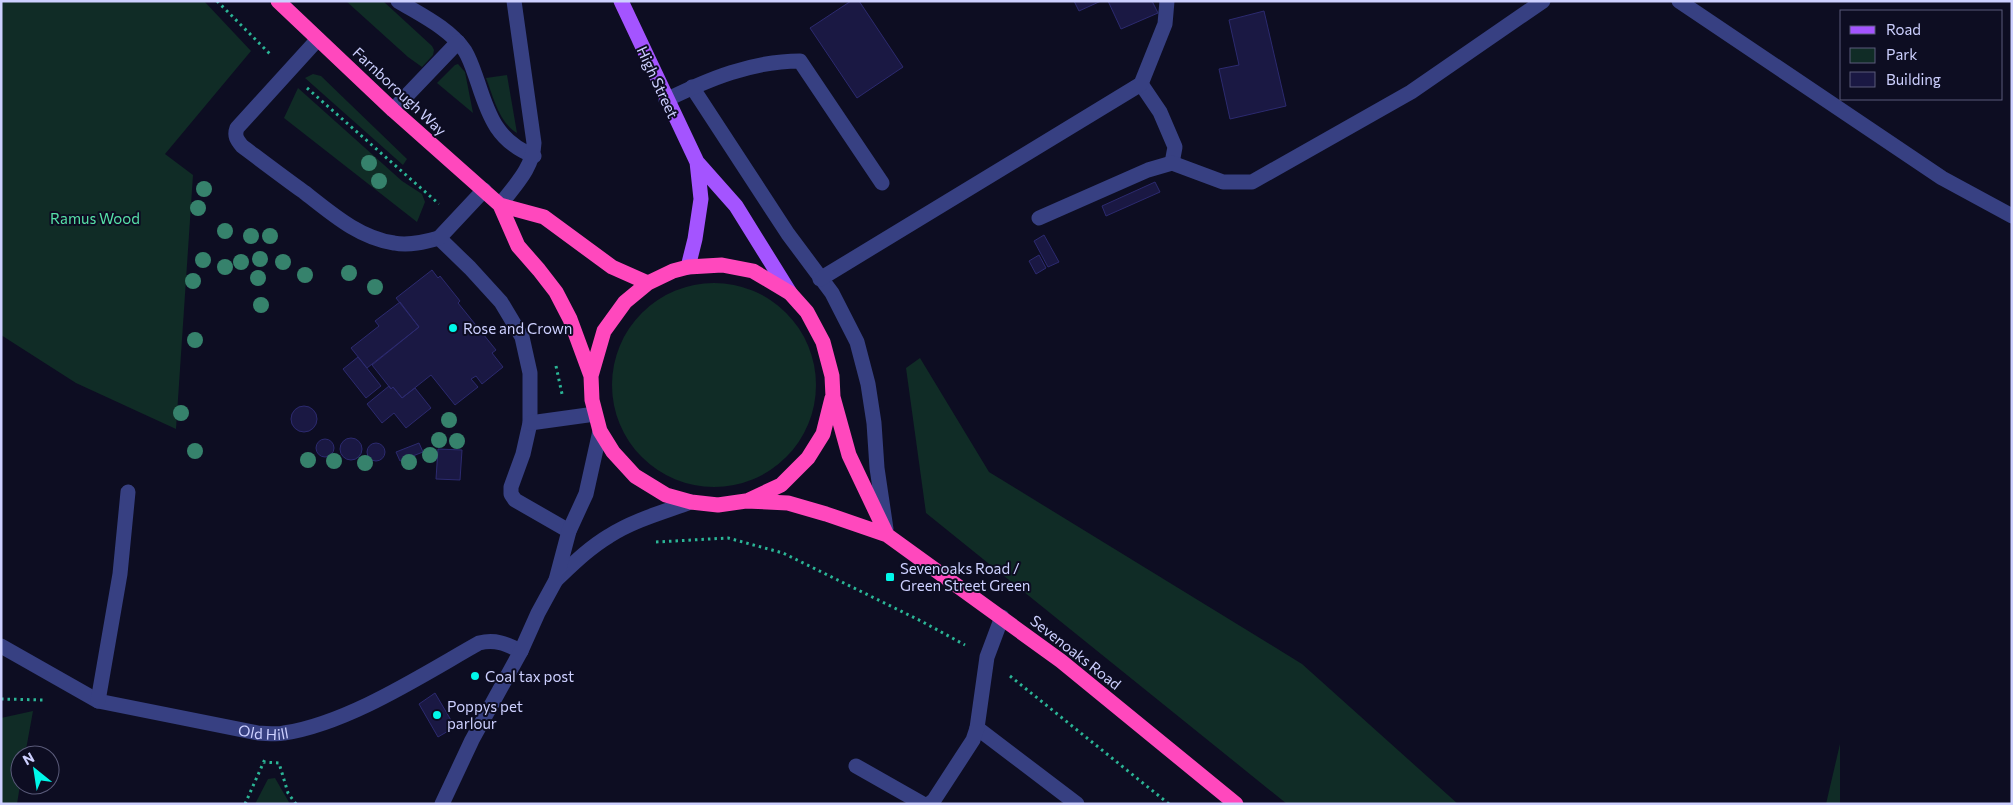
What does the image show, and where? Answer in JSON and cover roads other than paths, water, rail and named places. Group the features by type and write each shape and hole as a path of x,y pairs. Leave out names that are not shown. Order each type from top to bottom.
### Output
{"highway":[{"name":"Farnborough Way","path":"278,1 393,110 500,205 518,246 540,270 560,299 570,319 591,376"},
{"name":"Farnborough Way","path":"500,205 544,217 612,267 648,283"},
{"path":"722,265 753,272 790,293 807,312 824,342 832,376 833,397 849,455 887,535 788,503 746,501 718,505 691,502 666,495 635,476 613,452 600,431 594,414 591,376 604,331 625,302 648,283 673,271 688,267 722,265"},
{"path":"746,501 781,485 808,458 823,434 833,397"},
{"name":"Sevenoaks Road","path":"887,535 1002,617 1122,710 1236,804"}],"main road":[{"name":"High Street","path":"621,1 696,162 736,206 790,293"},
{"name":"High Street","path":"688,267 695,239 701,199 696,162"}],"street":[{"path":"398,1 436,24 458,42 472,64 486,109 495,125 511,144 534,156"},
{"path":"500,205 530,166 534,156 534,143 514,1"},
{"path":"820,279 1141,84 1165,24 1167,1"},
{"path":"1039,218 1148,170 1172,163 1223,182 1252,182 1411,92 1542,1"},
{"path":"1679,1 1942,178 2012,216"},
{"path":"318,39 236,128 235,134 242,146 361,232 376,239 396,244 418,243 439,238 484,190"},
{"path":"393,110 458,42"},
{"path":"666,100 746,67 781,61 800,61 882,183"},
{"path":"1141,84 1160,112 1175,147 1172,163"},
{"path":"692,88 820,279 832,293 856,342 868,384 874,423 877,468 887,535"},
{"path":"439,238 470,268 500,302 522,336 530,373 530,423 511,494 515,500 569,531"},
{"path":"530,423 594,414"},
{"path":"442,804 472,740 521,651 538,613 556,580 569,531 586,494 594,466 600,431"},
{"path":"98,701 120,574 128,492"},
{"path":"556,580 587,551 627,526 691,502"},
{"path":"929,804 934,800 968,748 977,728 987,657 1002,617"},
{"name":"Old Hill","path":"1,646 98,701 258,733 283,734 311,727 353,710 479,643 491,640 503,642 521,651"},
{"path":"977,728 1077,804"},
{"path":"856,766 923,804"}],"place":[{"name":"Rose and Crown","path":"453,328"},
{"name":"Sevenoaks Road / Green Street Green","path":"890,577"},
{"name":"Coal tax post","path":"475,676"},
{"name":"Poppys pet parlour","path":"437,715"}],"park label":[{"name":"Ramus Wood","path":"95,218"}]}
